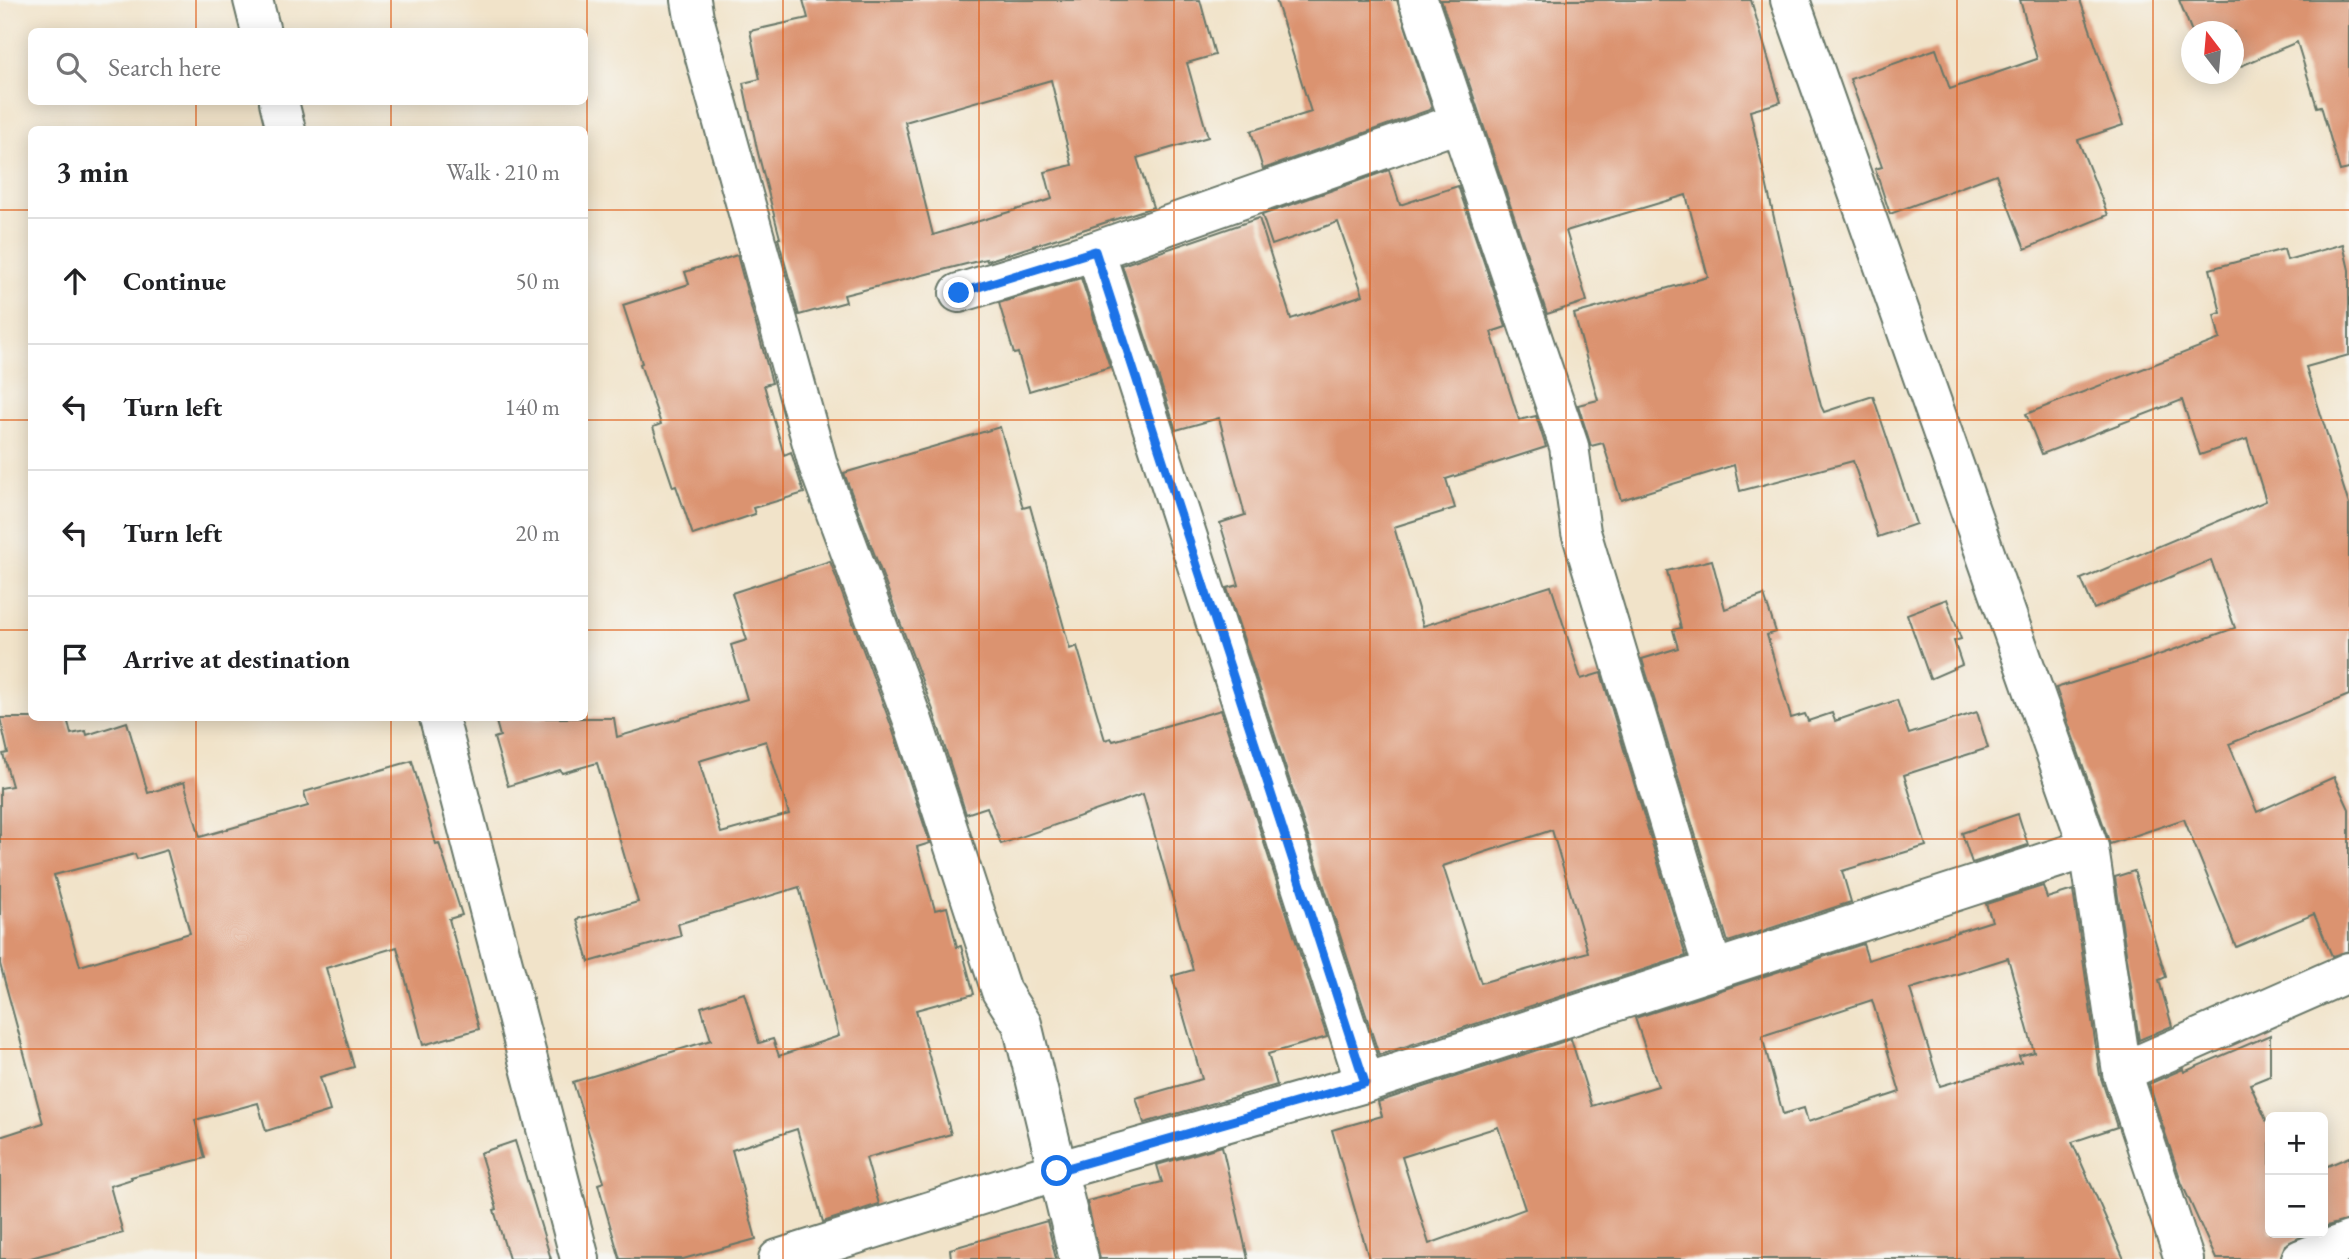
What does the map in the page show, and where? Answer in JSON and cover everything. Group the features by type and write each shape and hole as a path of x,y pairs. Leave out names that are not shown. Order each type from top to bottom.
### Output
{"street":[{"path":"253,0 260,28"},
{"path":"691,0 818,465 912,718 1001,990 1022,1024 1079,1259"},
{"path":"1418,0 1569,446 1581,532 1713,969"},
{"path":"1790,0 2089,848 2122,1072 2184,1259"},
{"path":"280,105 285,126"},
{"path":"959,293 1095,251 1458,123"},
{"path":"1095,251 1365,1083"},
{"path":"440,721 580,1259"},
{"path":"778,1259 1057,1171 1365,1083 2089,848"},
{"path":"2122,1072 2349,972"},
{"path":"2301,1259 2349,1241"}],"building":[{"path":"803,0 1200,0 1215,55 1187,63 1208,137 1137,158 1153,207 987,261 986,259 844,295 846,302 799,315 778,238 743,83 760,79 750,31 808,18","holes":["1051,80 1072,165 1045,172 1052,199 933,235 905,122"]},
{"path":"1276,0 1397,0 1432,109 1263,169 1251,131 1311,112"},
{"path":"1441,0 1751,0 1781,102 1750,111 1821,406 1824,412 1873,396 1916,524 1878,537 1853,461 1740,491 1734,465 1621,500 1603,443 1591,446 1578,405 1598,400 1574,314 1708,277 1686,195 1566,231 1587,301 1547,314"},
{"path":"2020,0 2080,0 2123,125 2078,140 2108,215 2025,249 1996,174 1890,214 1875,169 1882,167 1850,79 1936,49 1950,89 2037,59"},
{"path":"2179,0 2349,0 2349,169 2340,171 2321,106 2317,107 2297,42 2244,65 2244,21 2188,21"},
{"path":"1389,170 1400,205 1458,186 1506,327 1491,332 1519,420 1536,416 1546,447 1446,479 1455,508 1394,527 1423,626 1551,586 1581,679 1601,673 1686,956 1379,1055 1227,588 1239,585 1220,523 1245,515 1219,418 1176,430 1122,265 1259,218 1291,319 1363,295 1338,222 1272,245 1262,215","holes":["1552,830 1588,952 1481,983 1443,866"]},
{"path":"2343,244 2349,270 2349,355 2306,367 2349,505 2349,695 2229,744 2257,812 2334,777 2349,809 2349,951 2332,956 2314,914 2236,947 2184,819 2110,844 2056,688 2235,628 2211,560 2094,609 2081,579 2266,501 2247,439 2200,455 2182,400 2042,454 2026,414 2220,339 2214,315 2221,313 2210,269 2284,249 2287,260"},
{"path":"737,255 772,383 764,385 784,455 791,452 804,493 753,508 755,514 693,535 653,427 661,424 623,305 689,284 685,272"},
{"path":"1081,278 1110,367 1029,391 1018,353 1014,354 999,303"},
{"path":"1000,427 1023,508 1030,506 1070,649 1077,646 1105,740 1111,738 1113,741 1221,710 1327,1037 1268,1054 1277,1085 1144,1123 1136,1098 1202,1079 1172,976 1193,970 1143,794 1001,844 987,807 966,814 933,710 844,473"},
{"path":"1712,560 1725,609 1764,595 1776,632 1767,635 1791,718 1805,714 1808,721 1832,713 1835,721 1897,700 1909,734 1977,712 1988,748 1904,775 1926,846 1842,871 1851,902 1728,942 1642,659 1678,648 1673,630 1681,628 1667,571"},
{"path":"830,561 891,725 930,843 917,847 935,910 947,907 957,947 961,946 974,994 916,1010 951,1134 866,1158 879,1204 823,1222 797,1129 732,1150 756,1239 683,1259 620,1259 598,1184 604,1182 573,1082 711,1040 701,1007 744,993 759,1043 773,1039 779,1056 839,1036 799,887 678,924 681,936 589,962 577,919 638,902 597,763 562,773 560,770 508,786 494,738 500,736 496,721 588,721 588,718 614,718 617,737 747,699 731,645 747,640 732,593","holes":["766,741 789,814 721,833 699,761"]},
{"path":"1947,599 1961,639 1954,641 1962,665 1930,679 1907,614"},
{"path":"0,718 68,721 71,734 86,731 87,735 127,722 148,793 184,782 200,837 308,806 304,792 412,761 436,844 439,843 462,915 449,919 479,1029 423,1045 397,947 326,968 354,1067 320,1077 330,1111 266,1131 258,1103 195,1120 205,1158 131,1177 132,1179 110,1186 123,1233 27,1259 0,1259 0,1137 43,1123 0,964 0,788 12,786 3,754 8,753","holes":["167,850 190,933 80,966 54,875 135,854 137,859"]},
{"path":"2018,814 2028,845 1972,863 1962,833"},
{"path":"2134,871 2166,977 2159,980 2172,1026 2139,1040 2115,877"},
{"path":"2043,886 2047,898 2073,890 2100,1075 2117,1127 2072,1142 2124,1259 1369,1259 1332,1130 1382,1116 1378,1102 1571,1039 1592,1106 1658,1086 1635,1018 1863,944 1868,960 1992,921 1986,904","holes":["2008,958 2034,1052 2019,1056 2021,1062 1940,1086 1910,989","1872,1000 1900,1092 1808,1122 1804,1108 1783,1114 1762,1036","1498,1127 1525,1209 1429,1244 1402,1157"]},
{"path":"2270,1035 2270,1076 2250,1084 2265,1118 2265,1238 2299,1238 2285,1245 2280,1259 2216,1259 2182,1184 2149,1084 2183,1069 2184,1072"},
{"path":"515,1141 551,1259 509,1259 494,1210 497,1209 480,1153"},
{"path":"1222,1146 1248,1259 1100,1259 1087,1201 1162,1182 1157,1165"},
{"path":"2349,1157 2349,1220 2328,1226 2328,1175 2328,1166"},
{"path":"1047,1221 1056,1259 951,1259 950,1249"}],"route":[{"path":"959,293 1095,251 1365,1083 1057,1171"}]}
